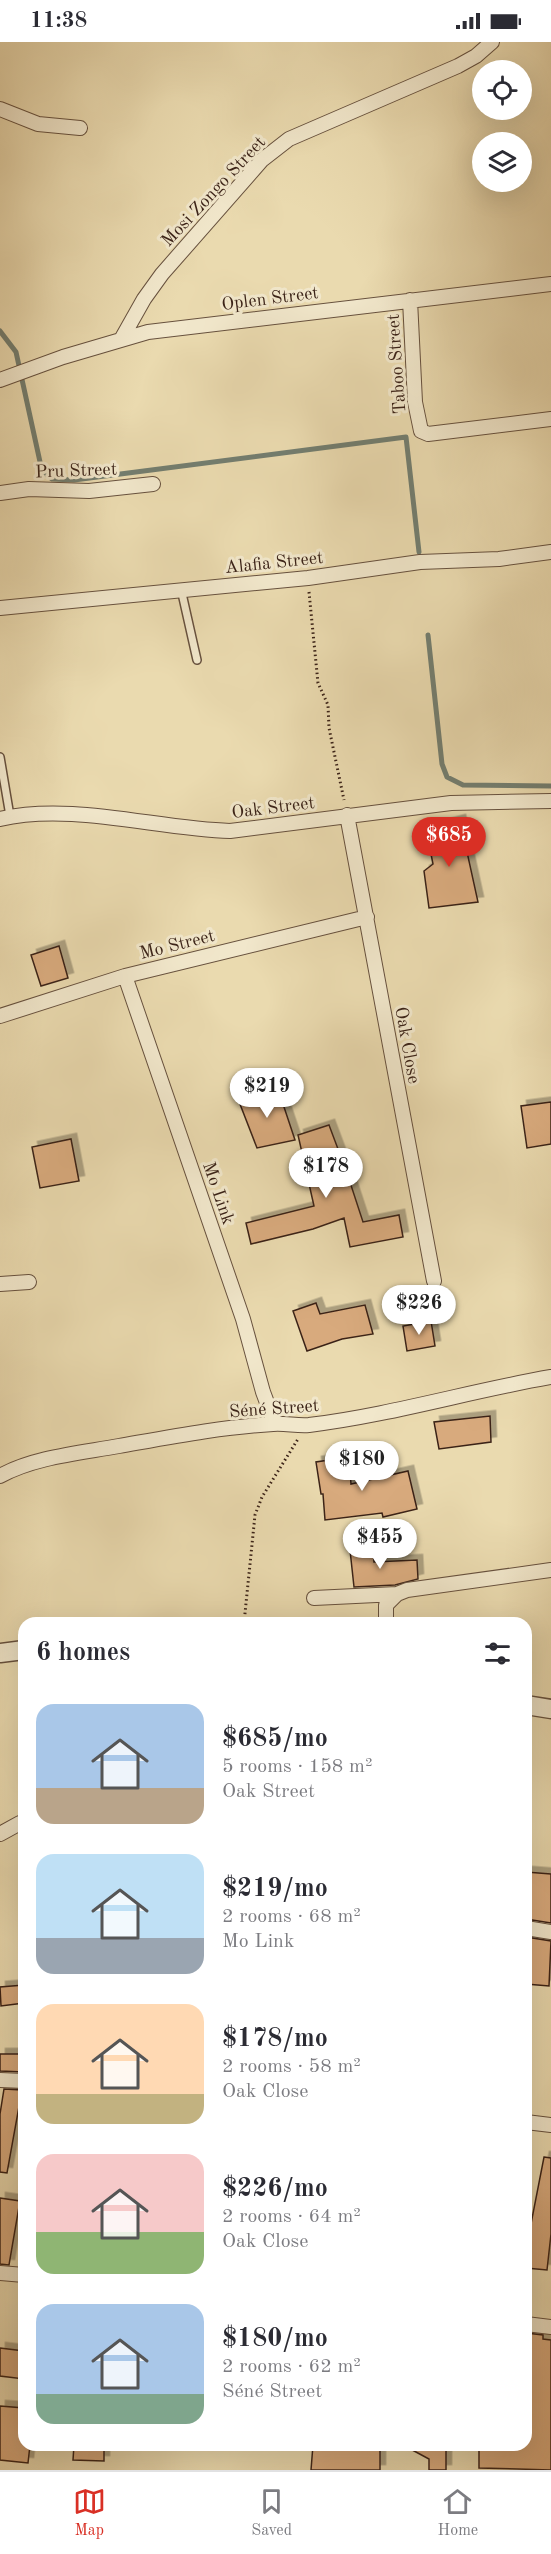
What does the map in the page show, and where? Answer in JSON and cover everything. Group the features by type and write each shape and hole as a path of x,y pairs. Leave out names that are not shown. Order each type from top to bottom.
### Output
{"street":[{"name":"Mosi Zongo Street","path":"122,338 144,299 162,274 241,182 275,148 289,139 458,66 476,56 492,42"},
{"path":"0,109 38,124 80,128"},
{"name":"Oplen Street","path":"6,378 122,338 175,328 551,284"},
{"name":"Taboo Street","path":"410,300 415,402 421,431 428,434 551,419"},
{"name":"Pru Street","path":"0,493 29,489 89,491 153,484"},
{"name":"Alafia Street","path":"0,608 308,578 420,561 499,559 551,552"},
{"name":"Oak Street","path":"5,818 46,814 89,816 199,830 230,831 266,828 347,814 451,803 551,801"},
{"name":"Oak Close","path":"347,814 434,1281"},
{"name":"Mo Street","path":"0,1016 125,976 367,917"},
{"name":"Mo Link","path":"125,976 243,1319 263,1392 275,1424"},
{"path":"0,1284 29,1282"},
{"name":"Séné Street","path":"0,1476 15,1469 66,1456 221,1429 275,1424 306,1425 352,1418 484,1388 551,1377"},
{"path":"314,1598 397,1594 416,1589 551,1570"},
{"path":"386,1617 386,1605 397,1594"},
{"path":"0,1653 18,1651"},
{"path":"532,1706 551,1709"},
{"path":"0,1834 18,1824"},
{"path":"532,1930 551,1932"},
{"path":"0,2080 18,2081"},
{"path":"532,2123 551,2125"},
{"path":"0,2273 18,2274"},
{"path":"532,2325 551,2327"}],"lane":[{"path":"181,590 197,660"},
{"path":"0,757 5,818"}],"path":[{"path":"308,578 318,683 328,705 331,739 347,814"},
{"path":"245,1617 255,1515 262,1497 306,1425"}],"building":[{"path":"460,820 478,902 429,908 424,871 433,864 426,829"},
{"path":"59,946 68,978 41,986 31,955"},
{"path":"278,1089 295,1140 257,1148 238,1099"},
{"path":"551,1102 551,1144 527,1148 521,1106"},
{"path":"329,1125 363,1222 399,1215 403,1237 350,1247 344,1218 313,1229 251,1244 246,1223 314,1206 298,1135"},
{"path":"71,1139 79,1181 40,1188 32,1147"},
{"path":"316,1303 320,1314 365,1305 373,1334 342,1339 307,1351 293,1311"},
{"path":"431,1321 435,1346 407,1351 403,1326"},
{"path":"490,1416 491,1442 439,1449 434,1422"},
{"path":"349,1457 351,1484 408,1471 417,1509 383,1517 382,1513 325,1520 323,1494 321,1494 316,1462"},
{"path":"373,1547 374,1562 417,1560 418,1579 395,1585 354,1587 350,1550"},
{"path":"532,1872 551,1874 551,1923 532,1920"},
{"path":"532,1938 551,1941 549,1986 532,1985"},
{"path":"18,1986 18,2004 1,2006 0,1987"},
{"path":"0,2054 18,2054 18,2072 0,2071"},
{"path":"4,2089 18,2090 18,2112 7,2173 0,2172 0,2114"},
{"path":"544,2157 551,2158 551,2234 547,2270 532,2269 532,2218"},
{"path":"0,2198 18,2201 18,2213 9,2265 0,2264"},
{"path":"532,2334 543,2335 543,2339 551,2340 551,2470 479,2468 479,2451 532,2451"},
{"path":"0,2348 18,2350 18,2378 0,2376"},
{"path":"0,2406 18,2408 18,2451 29,2451 28,2463 0,2460"},
{"path":"74,2451 104,2451 104,2461 73,2460"},
{"path":"313,2451 380,2451 380,2470 311,2470"},
{"path":"414,2451 446,2451 446,2470 429,2470 429,2459"}],"waterway":[{"path":"0,331 16,352 42,471 52,479 74,480 406,437 419,552"},
{"path":"428,635 442,764 447,777 463,785 551,786"}]}
